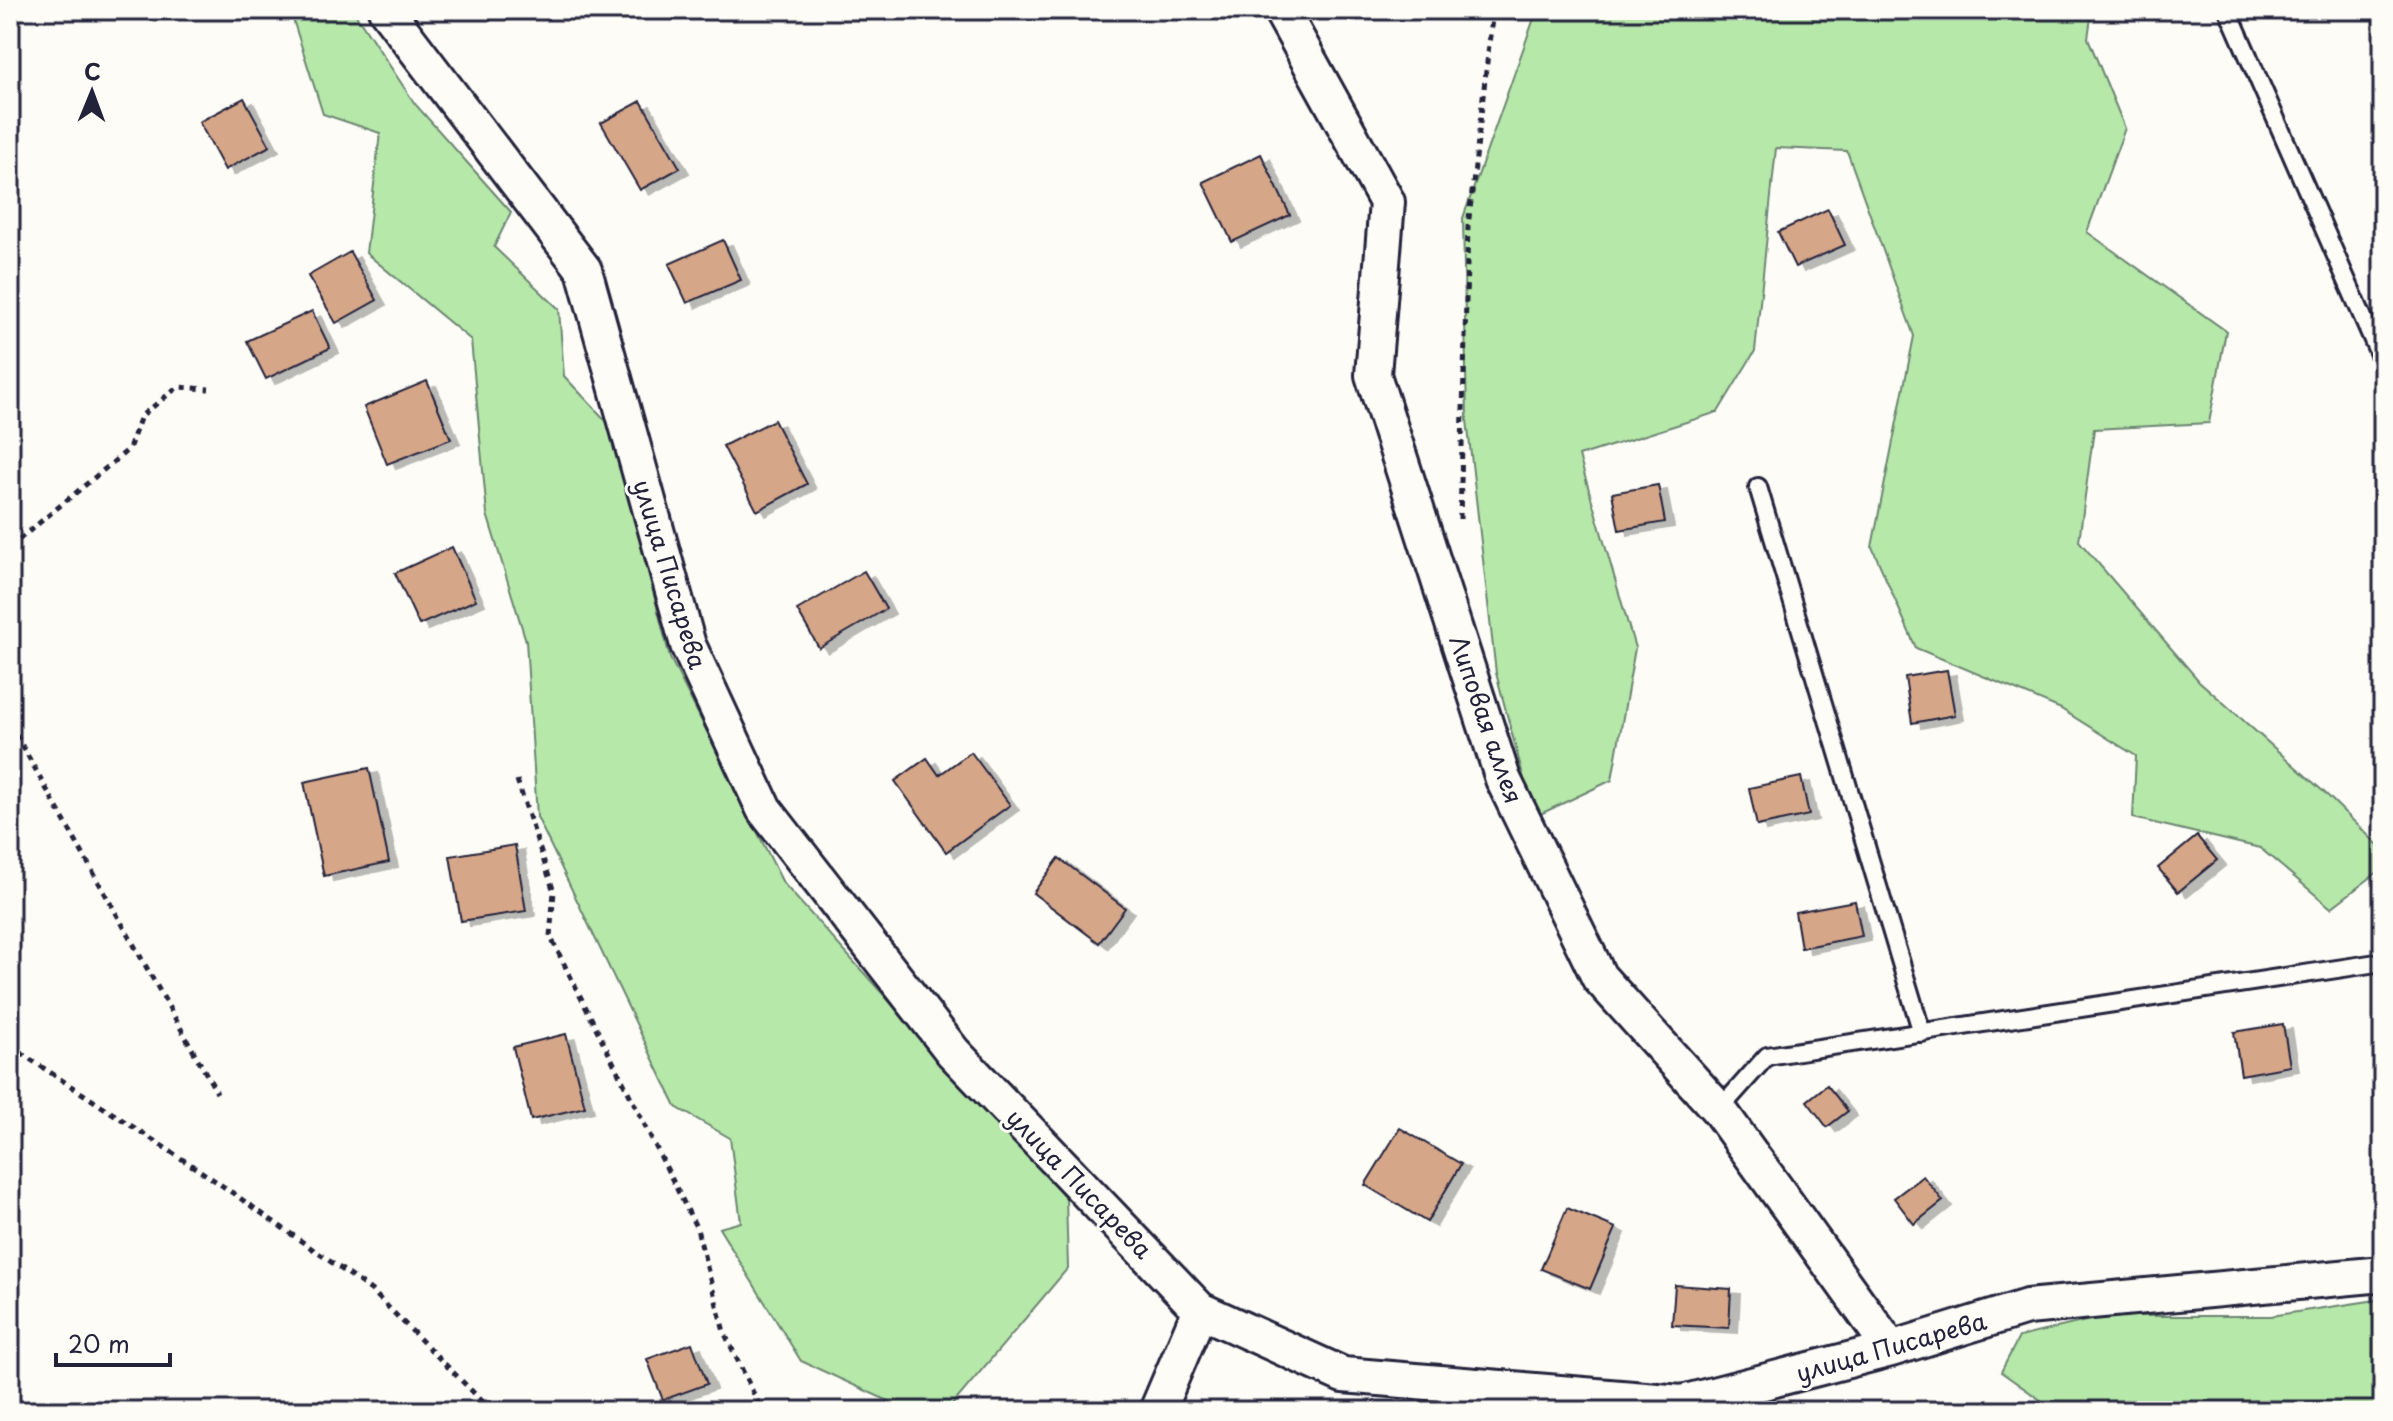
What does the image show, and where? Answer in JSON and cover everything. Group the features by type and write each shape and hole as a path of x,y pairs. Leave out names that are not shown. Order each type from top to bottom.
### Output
{"street":[{"name":"улица Писарева","path":"386,10 584,270 688,645 764,809 953,1052 1200,1310 1343,1375 1682,1403 1891,1349 2027,1307 2383,1274"},
{"name":"Липовая аллея","path":"1281,10 1387,202 1373,375 1503,779 1599,977 1719,1110 1891,1349"},
{"path":"1157,1411 1200,1310"}],"lane":[{"path":"2228,10 2383,363"},
{"path":"1758,487 1922,1033"},
{"path":"1719,1110 1767,1056 2383,962"}],"path":[{"path":"1460,528 1468,227 1493,10"},
{"path":"10,547 129,449 141,416 178,387 209,389"},
{"path":"10,724 217,1093"},
{"path":"517,780 554,892 550,936 697,1229 724,1332 762,1411"},
{"path":"10,1046 217,1182 371,1290 492,1411"}],"green space":[{"path":"290,10 353,10 415,104 511,212 494,247 559,309 564,376 611,426 670,658 783,883 1066,1198 1068,1268 947,1411 910,1411 801,1361 719,1228 741,1222 730,1138 676,1107 537,817 526,641 487,514 471,340 366,253 380,133 323,114"},
{"path":"1537,10 2092,10 2088,38 2125,128 2087,232 2226,331 2209,423 2094,429 2079,541 2199,681 2325,793 2383,850 2383,868 2331,908 2260,848 2133,818 2136,756 2061,709 1916,648 1872,547 1914,336 1847,151 1776,148 1755,351 1718,412 1579,456 1635,648 1612,780 1534,817 1496,673 1467,420 1463,218"},
{"path":"2383,1299 2383,1411 2056,1411 2001,1372 2019,1337 2107,1316 2271,1316"}],"building":[{"path":"244,98 270,146 225,170 199,122"},
{"path":"641,101 680,168 640,190 601,123"},
{"path":"1261,154 1290,215 1232,242 1203,182"},
{"path":"1828,209 1845,245 1795,267 1778,232"},
{"path":"723,240 741,280 687,303 669,264"},
{"path":"350,252 377,300 336,323 308,276"},
{"path":"312,311 330,348 266,379 247,341"},
{"path":"427,381 451,439 387,464 364,407"},
{"path":"774,420 807,484 757,511 723,446"},
{"path":"1658,485 1665,522 1619,530 1612,493"},
{"path":"452,547 476,600 419,625 395,573"},
{"path":"864,571 886,609 819,648 797,610"},
{"path":"1947,670 1955,715 1912,723 1905,677"},
{"path":"971,752 1010,805 946,852 895,781 927,758 939,775"},
{"path":"369,768 389,862 324,876 304,782"},
{"path":"1801,777 1809,815 1757,826 1749,788"},
{"path":"2197,836 2217,860 2178,892 2158,868"},
{"path":"515,845 526,911 461,921 450,856"},
{"path":"1059,858 1125,908 1099,943 1033,893"},
{"path":"1855,901 1862,936 1801,948 1795,912"},
{"path":"2283,1024 2290,1066 2241,1075 2234,1032"},
{"path":"566,1034 585,1107 531,1120 513,1047"},
{"path":"1827,1085 1848,1111 1827,1127 1807,1101"},
{"path":"1400,1128 1461,1164 1427,1222 1365,1185"},
{"path":"1923,1176 1943,1201 1914,1224 1894,1198"},
{"path":"1567,1208 1616,1228 1590,1289 1541,1269"},
{"path":"1675,1285 1731,1289 1729,1328 1672,1325"},
{"path":"692,1343 707,1384 663,1400 647,1359"}]}
